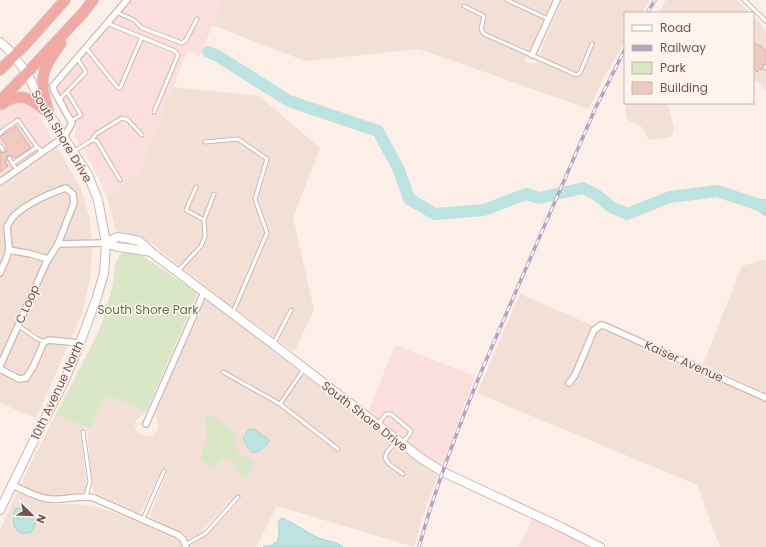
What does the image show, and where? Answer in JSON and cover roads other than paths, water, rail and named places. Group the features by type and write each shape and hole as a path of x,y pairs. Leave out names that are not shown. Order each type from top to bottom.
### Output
{"highway":[{"path":"0,70 14,57 65,0"},
{"path":"0,101 27,74 90,3"},
{"path":"49,114 43,86 44,74 49,61 90,3"},
{"path":"0,105 12,98 23,97 34,101 49,114"}],"street":[{"path":"0,182 64,138 72,124 54,91 53,86 127,0"},
{"path":"532,55 557,0"},
{"name":"South Shore Drive","path":"0,42 8,49 27,74 39,98 88,174 98,200 106,242 118,247 151,252 399,442 443,472 561,527 600,547"},
{"name":"C Loop","path":"0,366 48,259 58,244 74,203 74,194 66,188 50,193 14,215 7,227 9,250"},
{"path":"58,244 106,242"},
{"name":"10th Avenue North","path":"0,510 64,382 80,343 104,273 106,242"},
{"path":"0,273 9,250 48,259"},
{"path":"146,424 204,292"},
{"name":"Kaiser Avenue","path":"569,384 575,374 594,330 601,325 766,398"},
{"path":"0,369 20,379 26,378 33,367 44,342 49,340 80,343"},
{"path":"12,485 41,497 50,499 86,496 94,498 178,535 183,539 186,546"}],"lane":[{"path":"507,0 548,20"},
{"path":"744,0 766,21"},
{"path":"464,6 484,16 481,29 484,34 576,75 580,73 592,44"},
{"path":"116,12 134,20 142,28 182,43 186,40 197,19"},
{"path":"107,23 176,51 178,55 154,112"},
{"path":"86,48 118,88 120,88 142,37"},
{"path":"59,100 86,72 77,58"},
{"path":"68,92 82,115 71,120"},
{"path":"73,152 92,140 96,134 122,118 128,120 142,135"},
{"path":"0,134 18,120 37,147 43,152"},
{"path":"20,132 24,129"},
{"path":"26,142 30,138"},
{"path":"205,142 238,139 267,159 254,199 267,233 232,313"},
{"path":"92,140 97,141 120,180"},
{"path":"3,150 0,146 4,143"},
{"path":"12,164 37,147"},
{"path":"9,158 17,170"},
{"path":"196,187 186,210 204,220"},
{"path":"177,272 200,246 204,237 204,220 214,194"},
{"path":"273,344 291,310"},
{"path":"18,325 44,342"},
{"path":"280,404 304,369"},
{"path":"223,372 280,404 338,449"},
{"path":"377,425 386,414 391,414 411,431 409,435 387,452 385,458 389,464 403,474"},
{"path":"83,432 90,482 86,496"},
{"path":"143,519 164,472"},
{"path":"186,546 206,533 238,497"}],"water":[{"path":"742,199 766,200 766,216"},
{"path":"249,429 254,429 269,441 259,451 251,451 243,438"},
{"path":"15,509 26,509 32,512 35,517 35,525 30,533 21,533 14,525 13,517"},
{"path":"282,518 314,536 343,547 263,547 270,546 277,542 279,535 278,524"}],"waterway":[{"path":"208,52 216,55 289,101 378,131 399,170 409,199 435,214 484,210 526,194 539,198 583,188 597,195 611,207 627,214 670,197 717,191 766,207"}],"railway":[{"path":"648,12 655,0"},
{"path":"419,547 448,455 484,365 596,107 624,51"}],"park label":[{"name":"South Shore Park","path":"148,309"}]}
